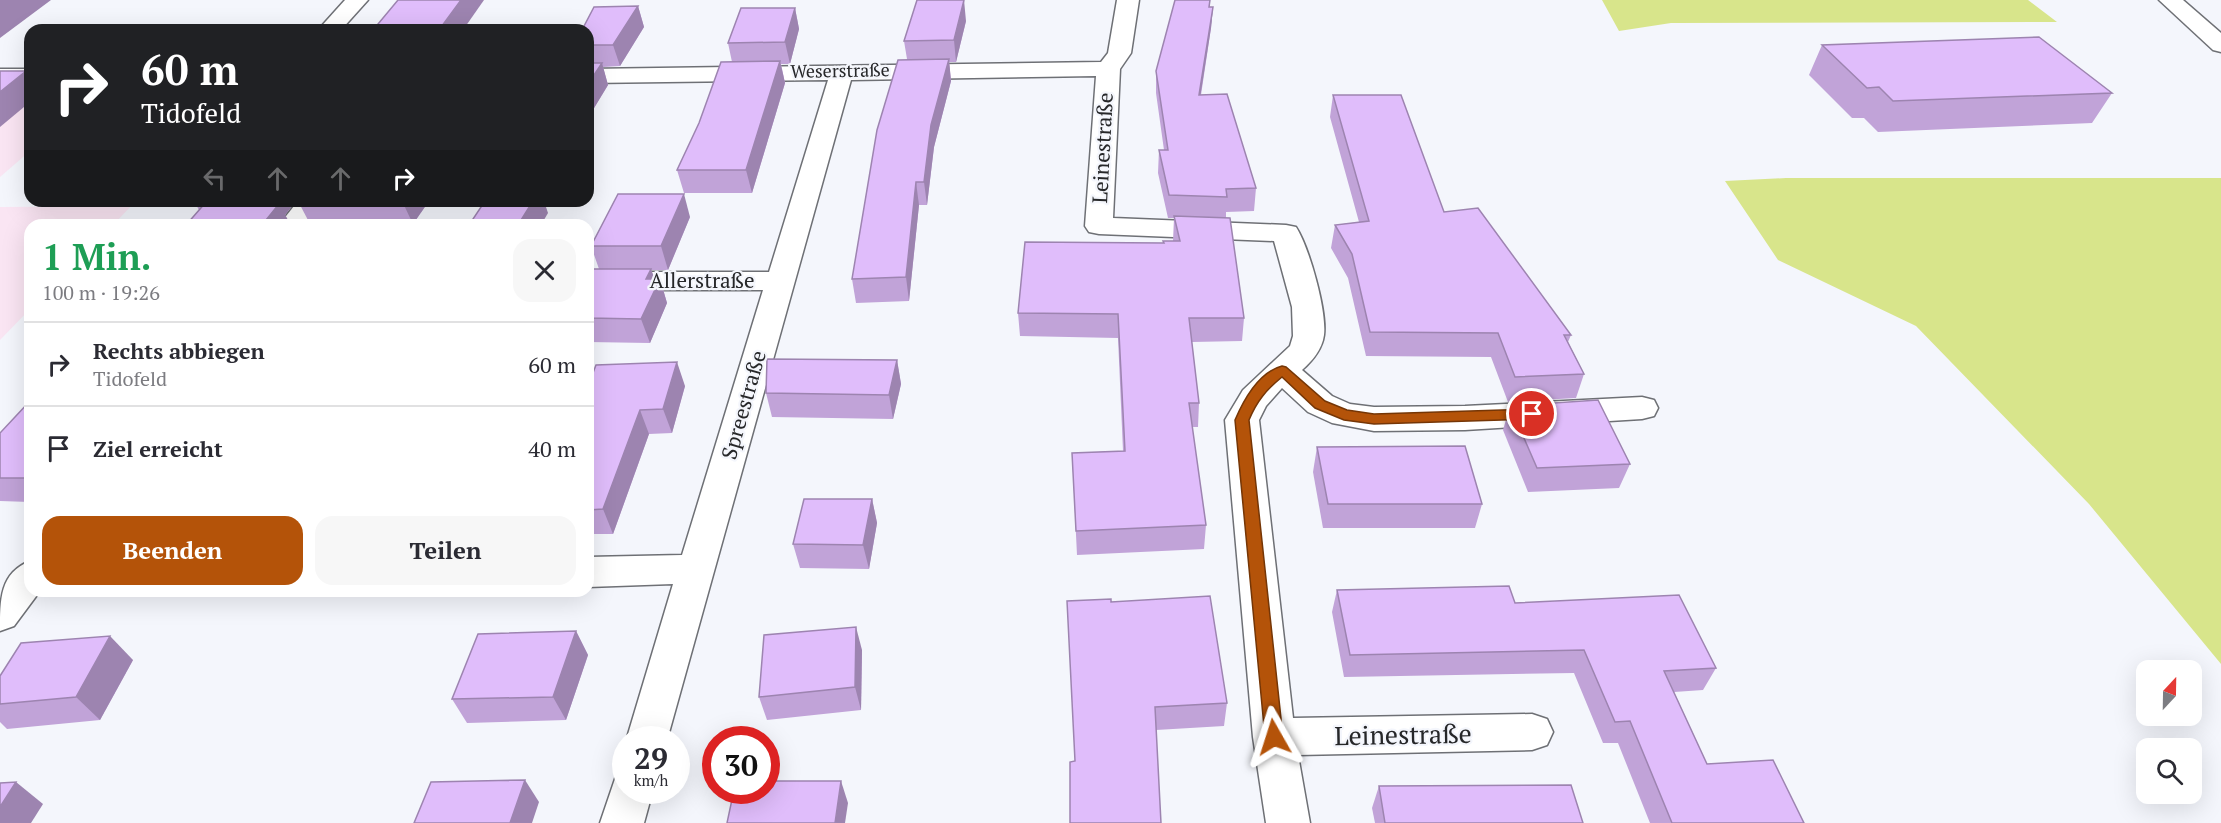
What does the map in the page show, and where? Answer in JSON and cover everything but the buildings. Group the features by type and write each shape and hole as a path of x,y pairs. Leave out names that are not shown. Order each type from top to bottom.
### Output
{"street":[{"path":"335,24 357,0"},
{"path":"1113,61 1128,0"},
{"path":"2170,0 2221,45"},
{"name":"Weserstraße","path":"594,76 842,71 1113,61"},
{"name":"Leinestraße","path":"1113,61 1099,226 1286,233 1309,314 1309,331 1305,346 1282,370 1260,388 1242,420 1274,737 1288,823"},
{"name":"Spreestraße","path":"650,726 842,71"},
{"path":"0,76 24,76"},
{"path":"298,219 307,207"},
{"name":"Allerstraße","path":"594,281 781,281"},
{"path":"1282,370 1320,404 1344,415 1374,419 1465,418 1642,408"},
{"path":"594,572 696,569"},
{"name":"Leinestraße","path":"1274,737 1532,732"},
{"path":"621,823 627,804"}],"shaded area":[{"path":"0,83 24,83 24,156 0,177"},
{"path":"0,207 130,207 119,219 24,219 24,315 0,340"}],"green space":[{"path":"1602,0 2028,0 2057,22 1671,23 1619,31"},
{"path":"1786,178 2221,178 2221,664 2089,504 1916,326 1778,260 1725,181"}],"route":[{"path":"1274,737 1242,420 1260,388 1282,370 1320,404 1344,415 1374,419 1465,418 1532,414"}]}
